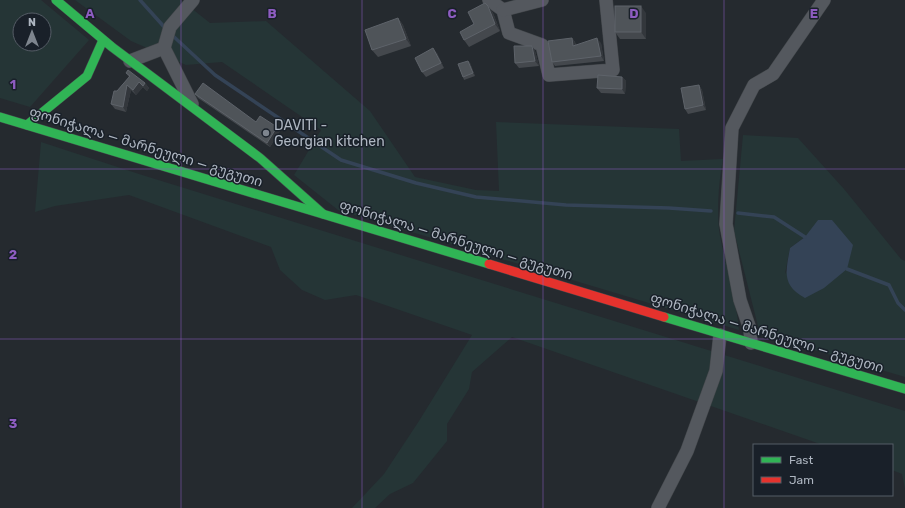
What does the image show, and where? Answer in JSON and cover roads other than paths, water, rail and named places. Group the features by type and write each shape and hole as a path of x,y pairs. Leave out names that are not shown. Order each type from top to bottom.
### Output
{"main road":[{"path":"56,0 103,40 198,114 260,158 325,216"},
{"path":"27,125 87,76 103,40"},
{"name":"ფონიჭალა — მარნეული — გუგუთი","path":"0,117 720,335 905,389"}],"street":[{"path":"193,0 170,27 164,48 186,95 198,114"},
{"path":"489,0 503,10 510,33 542,45 549,76 613,70 606,0"},
{"path":"503,10 542,0"},
{"path":"750,343 750,329 740,300 726,224 732,128 754,85 773,74 824,0"},
{"path":"130,61 164,48"},
{"path":"658,508 687,451 713,378 720,335"}],"water":[{"path":"818,220 832,220 853,245 847,269 824,288 805,298 792,288 787,277 790,248 805,237"}],"waterway":[{"path":"140,0 166,29"},
{"path":"172,35 215,75 341,160 416,183 476,197 566,205 669,208 711,211"},
{"path":"738,213 774,217 805,237"},
{"path":"847,269 889,285 898,303 905,310"}],"place":[{"name":"DAVITI - Georgian kitchen","path":"266,133"}]}
